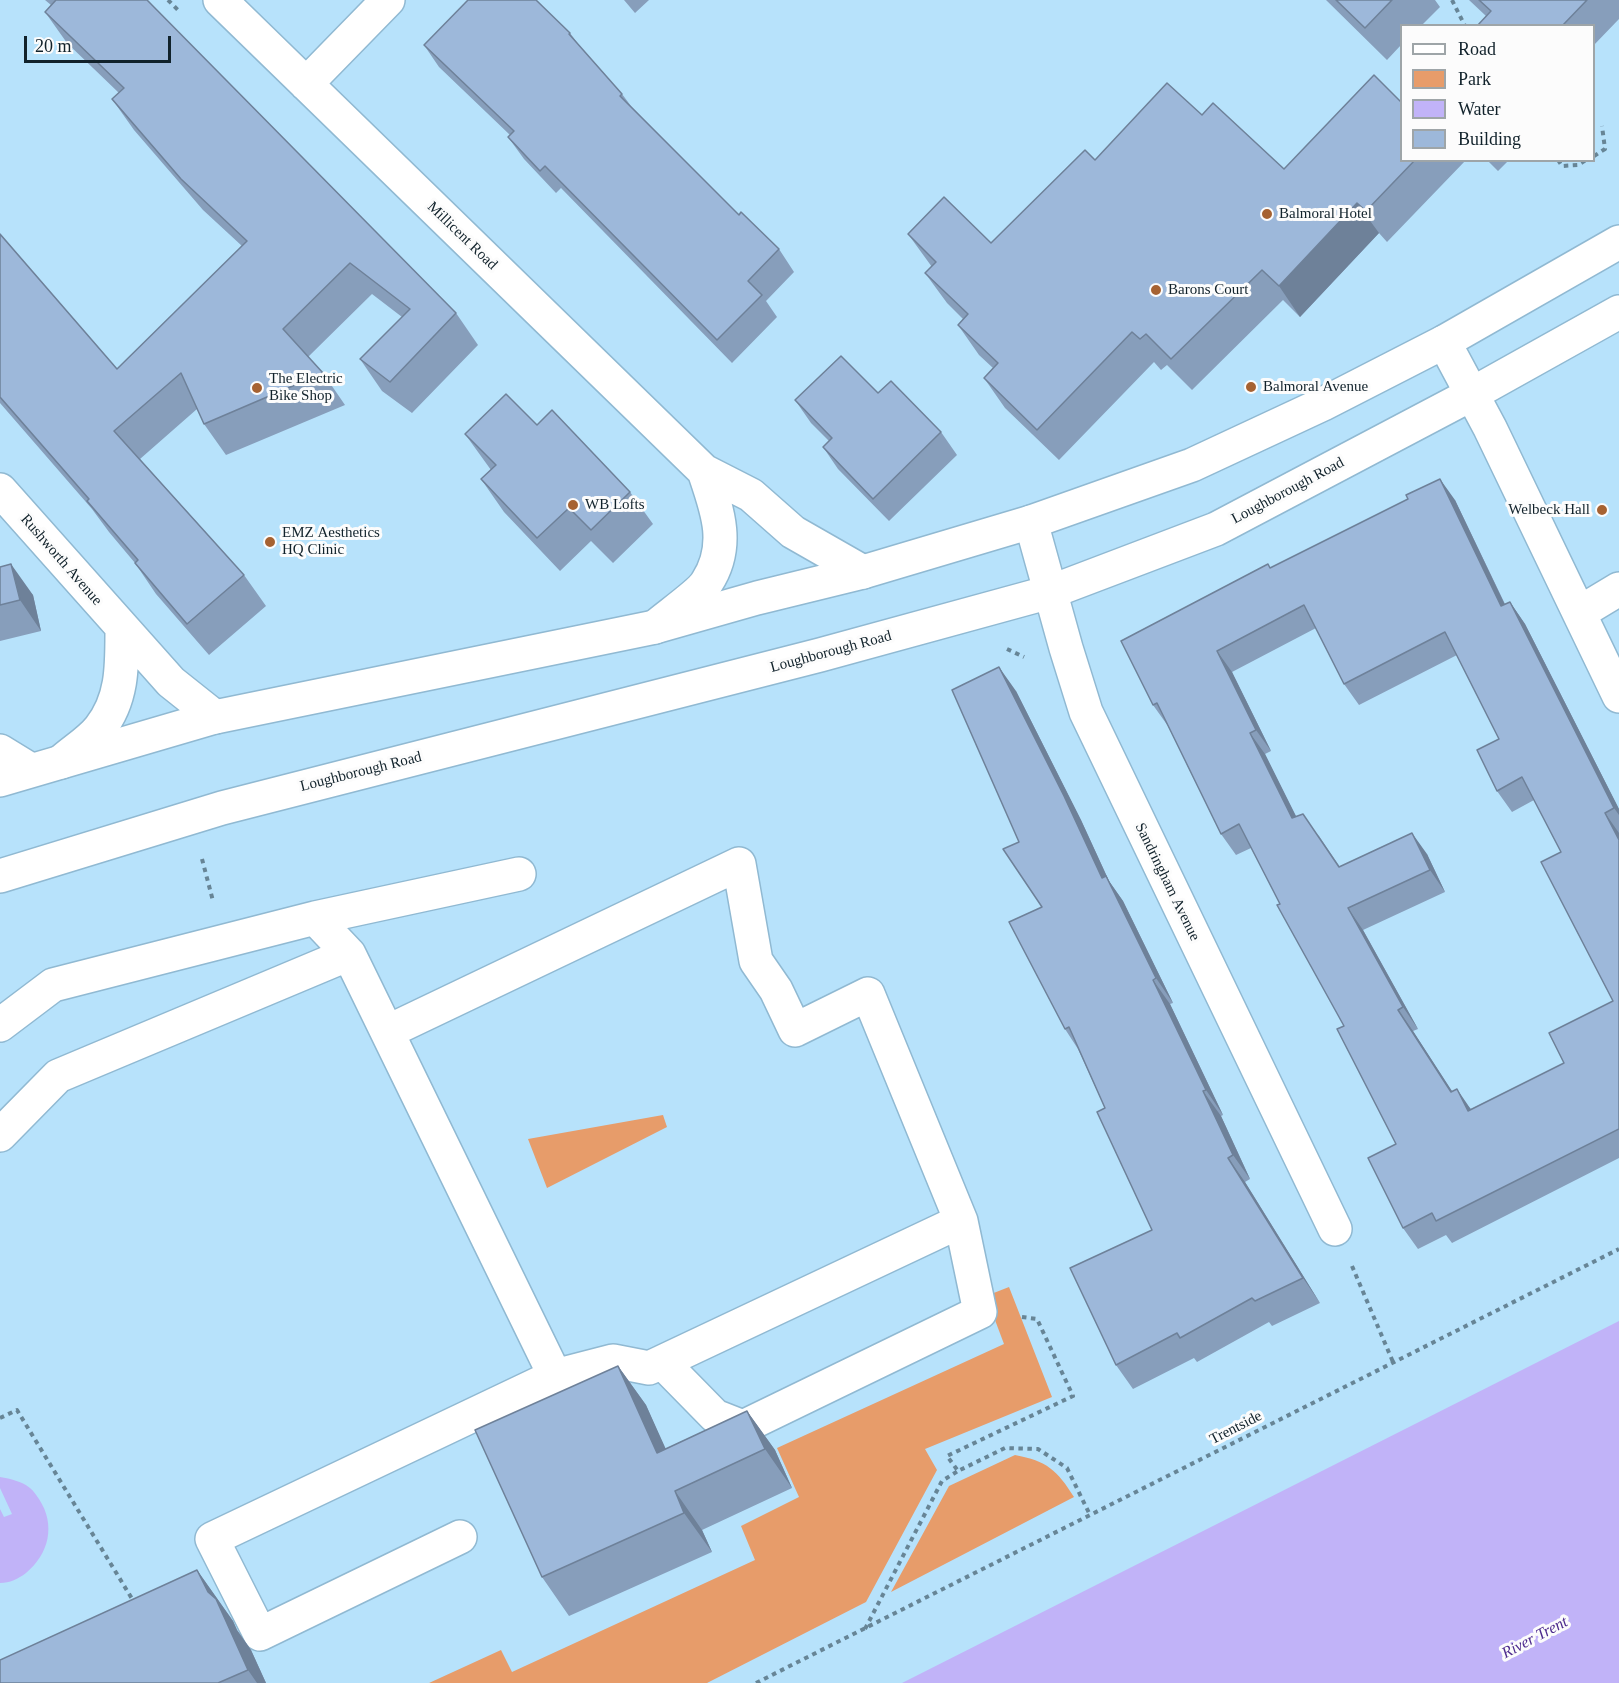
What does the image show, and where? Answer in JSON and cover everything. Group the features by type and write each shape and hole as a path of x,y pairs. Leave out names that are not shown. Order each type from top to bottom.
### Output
{"main road":[{"name":"Millicent Road","path":"220,0 704,471 750,495 793,532 863,572"},
{"path":"306,84 388,0"},
{"path":"0,780 215,717 654,627 757,598 863,572 1031,522 1192,465 1323,404 1444,342 1619,242"},
{"name":"Loughborough Road","path":"0,876 222,808 820,655 1050,592 1216,528 1472,394 1619,312"},
{"path":"1444,342 1472,394 1619,696"},
{"name":"Millicent Road","path":"654,627 707,584 717,560 722,535 716,505 704,471"},
{"name":"Rushworth Avenue","path":"0,490 171,682 215,717"},
{"name":"Sandringham Avenue","path":"1031,522 1086,712 1335,1229"},
{"path":"1579,613 1619,589"},
{"path":"46,766 99,730 114,706 122,675 122,629"},
{"path":"0,751 46,766"},
{"path":"387,1032 739,864 756,961 776,990 795,1030 868,994 961,1221 980,1312 743,1427 715,1416 662,1362"},
{"path":"0,1025 53,985 315,918 519,874"},
{"path":"315,918 349,954 555,1376"},
{"path":"0,1135 58,1076 349,954"},
{"path":"460,1538 260,1634 212,1539 555,1376 613,1361 649,1368 961,1221"}],"path":[{"path":"1452,0 1463,24"},
{"path":"1595,155 1605,149 1602,126"},
{"path":"1559,162 1562,166 1578,165 1583,162"},
{"path":"202,858 215,907"},
{"path":"1335,1229 1393,1362"},
{"name":"Trentside","path":"756,1683 1619,1249"},
{"path":"958,1471 947,1456 1073,1396 1037,1318 980,1312"},
{"path":"0,1418 17,1410 134,1603"},
{"path":"864,1629 942,1481 958,1471 1005,1448 1038,1449 1067,1468 1090,1515"}],"green space":[{"path":"663,1115 667,1127 547,1188 528,1139"},
{"path":"1009,1287 1052,1397 925,1449 937,1470 866,1602 707,1683 429,1683 501,1650 512,1672 755,1560 741,1526 799,1497 777,1448 1004,1344 986,1296"},
{"path":"1015,1455 1035,1460 1050,1468 1074,1497 891,1592 949,1486"}],"water":[{"name":"River Trent","path":"1619,1321 1619,1683 902,1683"},
{"path":"0,1477 19,1482 33,1490 44,1509 48,1539 40,1557 26,1573 17,1579 0,1583 0,1509 4,1517 12,1514 0,1488"}],"building":[{"path":"56,0 147,0 456,313 390,382 360,359 410,309 350,263 283,329 323,373 204,424 181,373 114,431 244,575 187,624 135,563 138,560 87,501 89,499 0,397 0,234 117,369 247,241 181,179 112,99 124,88 45,12"},
{"path":"468,0 536,0 570,33 622,94 620,96 739,215 741,212 779,249 748,281 762,295 717,340 545,166 540,171 508,137 514,131 424,45"},
{"path":"1336,0 1392,0 1365,28"},
{"path":"1479,0 1587,0 1564,24 1479,24 1491,11"},
{"path":"1374,75 1400,101 1400,162 1413,162 1366,211 1357,203 1279,286 1262,270 1171,359 1146,334 1140,339 1132,332 1037,430 984,378 998,363 958,325 968,314 925,273 936,262 908,234 944,197 991,243 1085,150 1095,160 1167,83 1202,115 1213,103 1284,169"},
{"path":"841,356 878,393 891,381 941,432 873,499 823,447 832,438 795,400"},
{"name":"WB Lofts","path":"506,394 537,425 552,410 630,492 591,530 569,508 537,538 481,479 496,465 465,434"},
{"path":"1440,479 1501,606 1510,602 1614,808 1605,813 1619,840 1619,1129 1436,1221 1432,1213 1403,1228 1368,1158 1396,1144 1337,1029 1344,1026 1277,905 1280,904 1239,824 1221,834 1157,703 1153,705 1121,641 1268,564 1270,568 1408,499 1406,495","holes":["1304,605 1344,684 1445,632 1499,739 1477,750 1497,791 1522,777 1561,852 1541,862 1613,1001 1549,1033 1564,1063 1468,1111 1457,1089 1451,1092 1398,1010 1403,1007 1348,908 1430,870 1412,833 1339,867 1303,814 1292,818 1250,733 1256,730 1217,651"]},
{"path":"11,564 20,600 0,605 0,567"},
{"path":"999,667 1064,796 1102,878 1106,876 1156,978 1153,980 1206,1090 1203,1091 1233,1155 1228,1158 1303,1278 1255,1301 1252,1298 1180,1338 1177,1333 1116,1365 1070,1268 1152,1230 1097,1112 1105,1108 1069,1027 1065,1029 1009,922 1042,907 1003,849 1019,842 952,690"},
{"path":"618,1366 657,1453 747,1411 765,1449 675,1491 684,1513 542,1577 475,1430"},
{"path":"197,1570 208,1592 216,1599 248,1670 218,1683 0,1683 0,1660"}],"place":[{"name":"Balmoral Hotel","path":"1267,214"},
{"name":"Barons Court","path":"1156,290"},
{"name":"Balmoral Avenue","path":"1251,387"},
{"name":"The Electric Bike Shop","path":"257,388"},
{"name":"WB Lofts","path":"573,505"},
{"name":"Welbeck Hall","path":"1602,510"},
{"name":"EMZ Aesthetics HQ Clinic","path":"270,542"}]}
